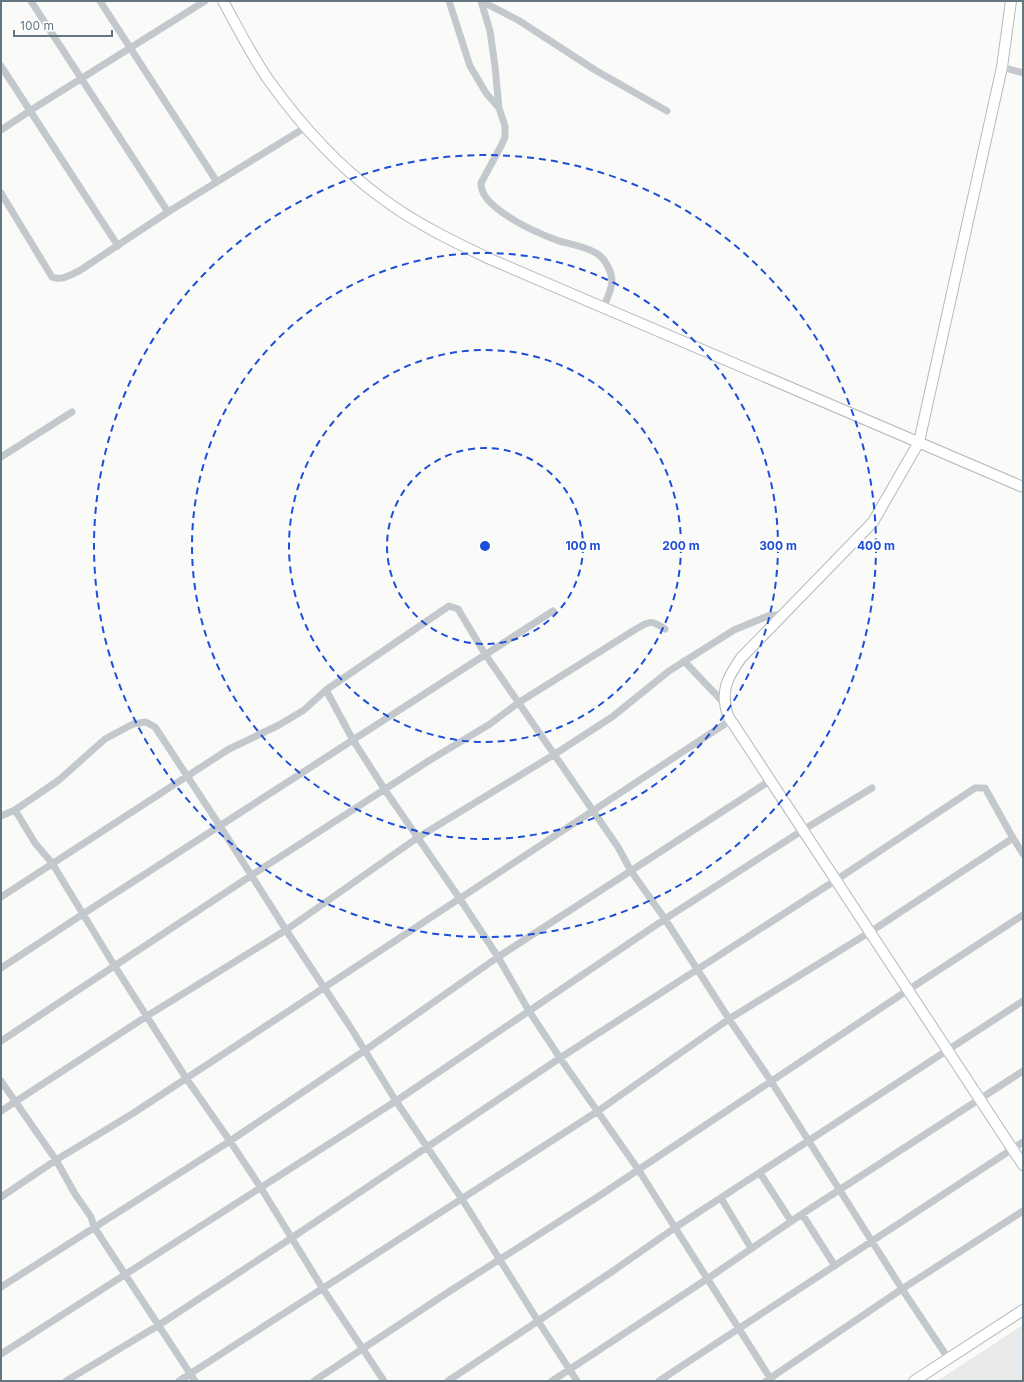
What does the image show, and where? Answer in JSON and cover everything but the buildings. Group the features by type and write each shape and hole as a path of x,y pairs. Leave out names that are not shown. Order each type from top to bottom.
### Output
{"street":[{"path":"31,1 168,212"},
{"path":"100,1 217,182"},
{"path":"1,130 130,47 205,1"},
{"path":"223,1 255,59 270,82 306,127 350,172 379,196 409,216 441,235 484,256 1023,487"},
{"path":"449,1 470,66 486,93 499,108"},
{"path":"481,1 490,31 499,108 505,126 505,137 481,183 481,189 492,205 529,229 594,252 601,257 609,269 612,282 604,308"},
{"path":"481,1 518,20 595,70 667,111"},
{"path":"724,703 725,690 731,672 741,658 873,522 919,442 1002,67 1012,1"},
{"path":"1,66 118,246"},
{"path":"1002,67 1023,73"},
{"path":"1,194 52,277 59,279 74,273 118,246 168,212 306,127"},
{"path":"1,457 72,412"},
{"path":"1,897 229,749 304,710 326,690 449,606 458,609 485,654 618,847 631,871 665,919 771,1082 902,1289 948,1358"},
{"path":"1,968 553,610"},
{"path":"1,1111 147,1016 286,930 417,838 555,754 612,717 669,671 684,661 734,630 768,616 783,614"},
{"path":"1,1041 252,875 430,760 490,724 518,703 636,629 649,622 657,623 666,629"},
{"path":"684,661 724,703 731,720 1023,1165"},
{"path":"326,690 353,740 417,838 460,899 498,957 529,1011 638,1169 676,1227 769,1380 902,1289 1023,1211"},
{"path":"1,1197 56,1160 132,1114 731,720"},
{"path":"1,816 15,810 59,780 105,739 134,724 146,722 155,727 252,875 396,1101 462,1199 577,1381"},
{"path":"1,1287 230,1141 364,1051 498,957 771,780"},
{"path":"1,1354 396,1101 665,919 803,830 872,788"},
{"path":"66,1381 159,1325 292,1238 560,1058 836,880 975,788 985,788 1023,854"},
{"path":"15,810 35,843 52,863 114,965 186,1078 261,1188 323,1289 384,1381"},
{"path":"179,1381 598,1111 729,1019 870,932 1013,838"},
{"path":"314,1381 596,1198 1023,915"},
{"path":"448,1381 676,1227 1023,1001"},
{"path":"556,1380 791,1221 1023,1071"},
{"path":"1,1081 56,1160 75,1194 91,1217 94,1227 195,1381"},
{"path":"659,1381 1023,1142"},
{"path":"760,1173 791,1221"},
{"path":"720,1198 751,1248"},
{"path":"802,1214 835,1266"},
{"path":"914,1381 1023,1310"}],"shaded area":[{"path":"1023,1325 1023,1381 937,1381"}]}
